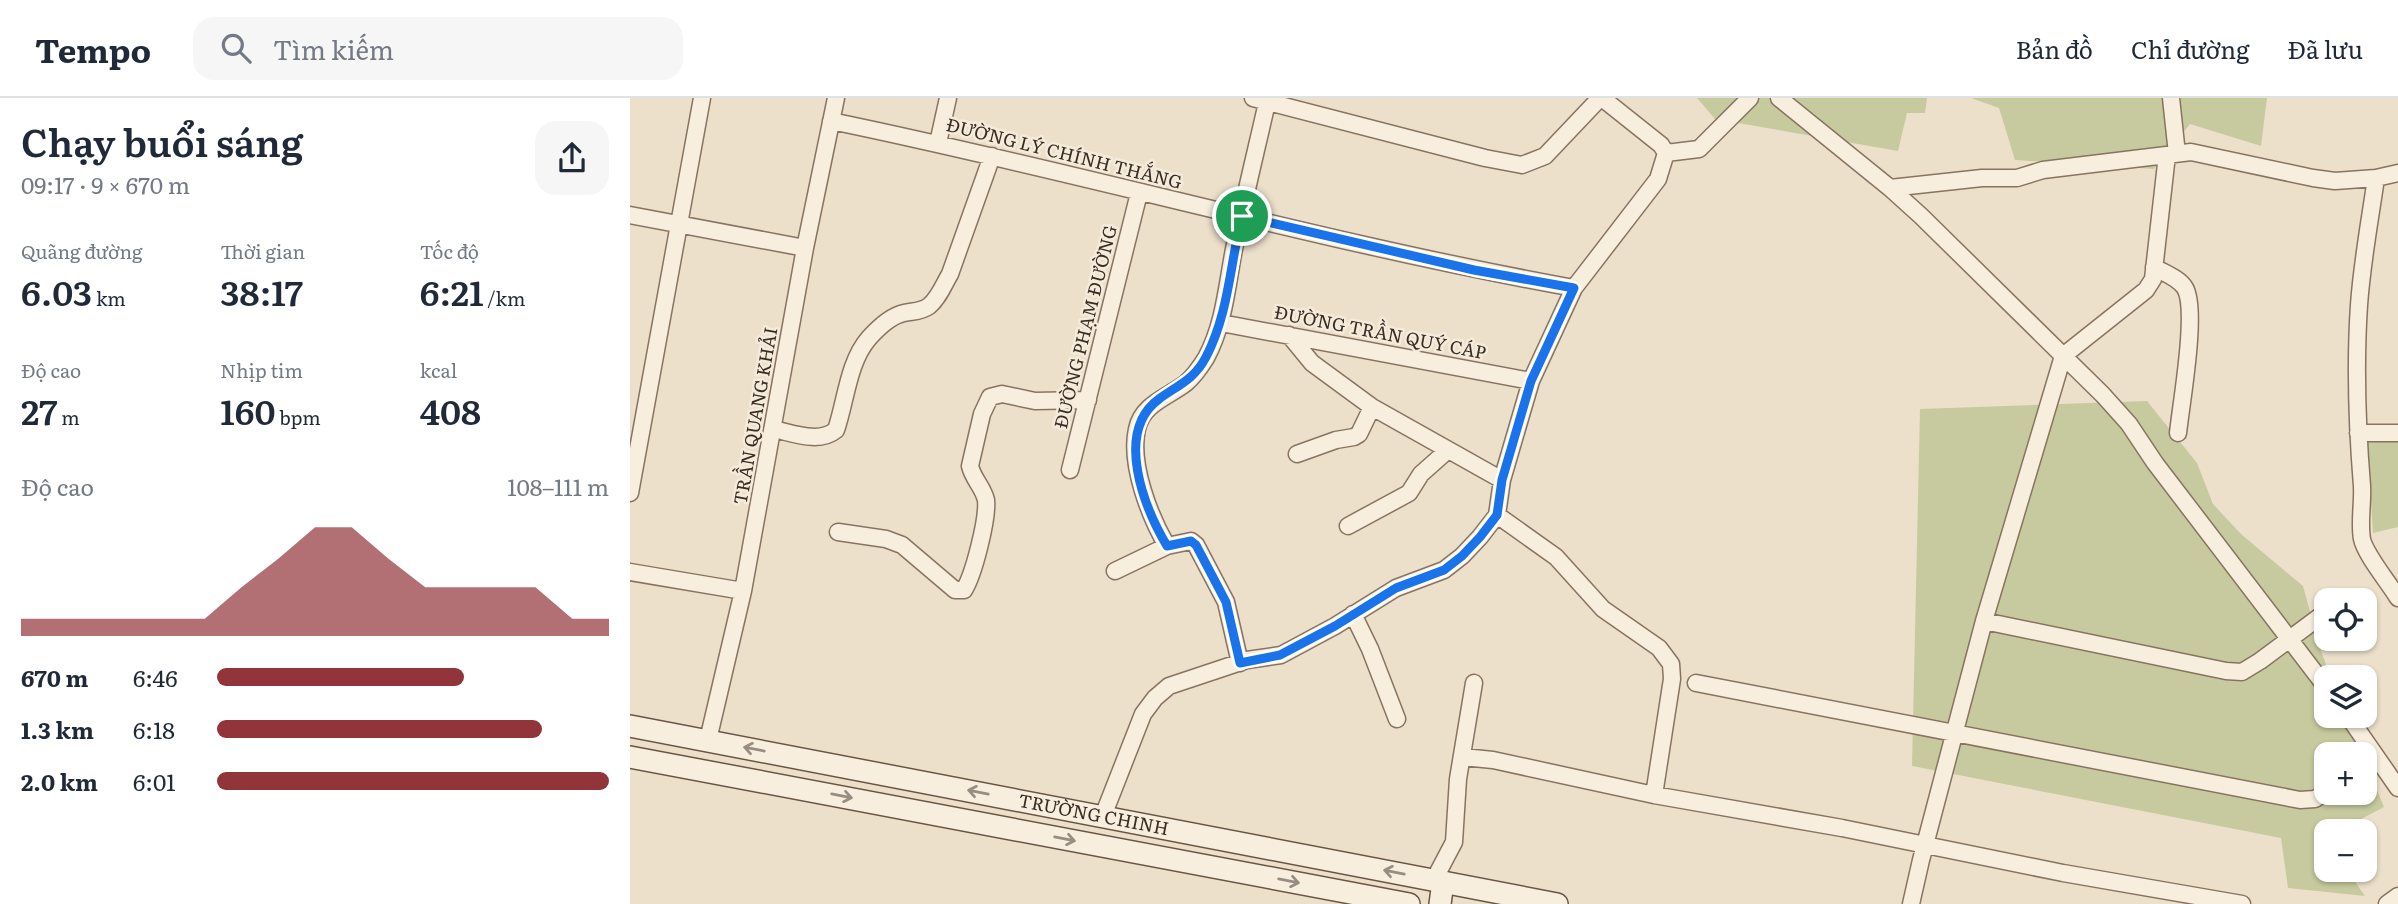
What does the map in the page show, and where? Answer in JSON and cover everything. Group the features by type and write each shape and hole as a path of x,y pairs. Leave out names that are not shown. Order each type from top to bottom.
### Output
{"street":[{"path":"630,493 702,98"},
{"name":"TRẦN QUANG KHẢI","path":"714,741 805,248 836,98"},
{"path":"938,143 948,98"},
{"path":"1103,816 1143,714 1169,686 1240,663 1280,655 1396,588 1444,570 1462,556 1497,515 1502,480 1531,381 1574,288 1658,179 1666,153 1661,145 1601,98 1545,156 1522,165 1485,158 1263,99 1221,323 1205,359 1187,382 1158,400 1140,420 1136,430 1139,483 1167,546"},
{"path":"1666,153 1699,149 1750,98"},
{"path":"1779,98 1890,188 2129,424 2155,463 2314,671"},
{"path":"1912,904 1984,621 2063,356 2146,290 2153,279 2172,154 2171,98"},
{"name":"ĐƯỜNG LÝ CHÍNH THẮNG","path":"831,121 938,143 1139,193 1474,270 1574,288"},
{"path":"1890,188 1982,178 2017,178 2043,170 2191,152 2335,181 2376,178 2398,173"},
{"path":"773,429 816,438 829,436 836,430 857,359 866,340 888,320 901,313 920,311 931,304 950,274 992,156"},
{"path":"2376,178 2358,306 2356,384 2363,496 2362,541 2398,598"},
{"name":"ĐƯỜNG PHẠM ĐƯỜNG","path":"1070,470 1139,193"},
{"path":"630,215 805,248"},
{"path":"2154,267 2182,284 2187,292 2191,313 2178,433"},
{"name":"ĐƯỜNG TRẦN QUÝ CÁP","path":"1221,323 1531,381"},
{"path":"1289,335 1312,363 1372,407 1502,480"},
{"path":"838,532 886,539 902,545 955,590 964,590 976,563 986,505 970,466 982,414 990,397 1002,394 1035,401 1088,400"},
{"path":"1297,454 1359,434 1372,407"},
{"path":"2358,433 2398,433"},
{"path":"1348,526 1409,493 1421,474 1448,450"},
{"path":"1497,515 1556,557 1603,609 1659,648 1671,664 1672,679 1654,795"},
{"path":"1115,571 1167,546 1191,541 1196,545 1226,602 1240,663"},
{"path":"630,572 743,591"},
{"path":"1353,614 1370,649 1397,719"},
{"path":"1984,621 2226,671 2242,672 2314,621"},
{"path":"1440,904 1439,881 1454,842 1456,790 1475,683"},
{"path":"1696,683 2300,800 2314,799"},
{"name":"TRƯỜNG CHINH","path":"630,726 1557,904"},
{"path":"713,772 714,741"},
{"name":"TRƯỜNG CHINH","path":"630,757 1409,904"},
{"path":"1463,757 1493,760 1654,795 2063,873 2242,904"},
{"path":"2377,768 2398,788"},
{"path":"2387,904 2398,896"}],"green space":[{"path":"1697,98 1927,98 1925,113 1907,113 1898,151 1715,119"},
{"path":"1971,98 2267,98 2261,146 2190,124 2154,169 2015,160 1999,108"},
{"path":"2147,401 2197,463 2213,504 2241,534 2303,586 2314,626 2314,651 2321,651 2326,665 2314,665 2314,728 2352,728 2358,742 2314,742 2314,805 2377,805 2377,790 2384,807 2361,819 2314,819 2314,882 2355,882 2365,896 2288,888 2281,838 1912,766 1920,409"},
{"path":"2367,439 2398,439 2398,527 2373,533"}],"route":[{"path":"1242,216 1474,270 1574,288 1531,381 1502,480 1497,515 1480,537 1444,570 1396,588 1335,626 1280,655 1240,663 1226,602 1196,545 1191,541 1167,546 1160,533 1139,483 1136,430 1147,411 1158,400 1187,382 1205,359 1221,323 1242,216"}]}
